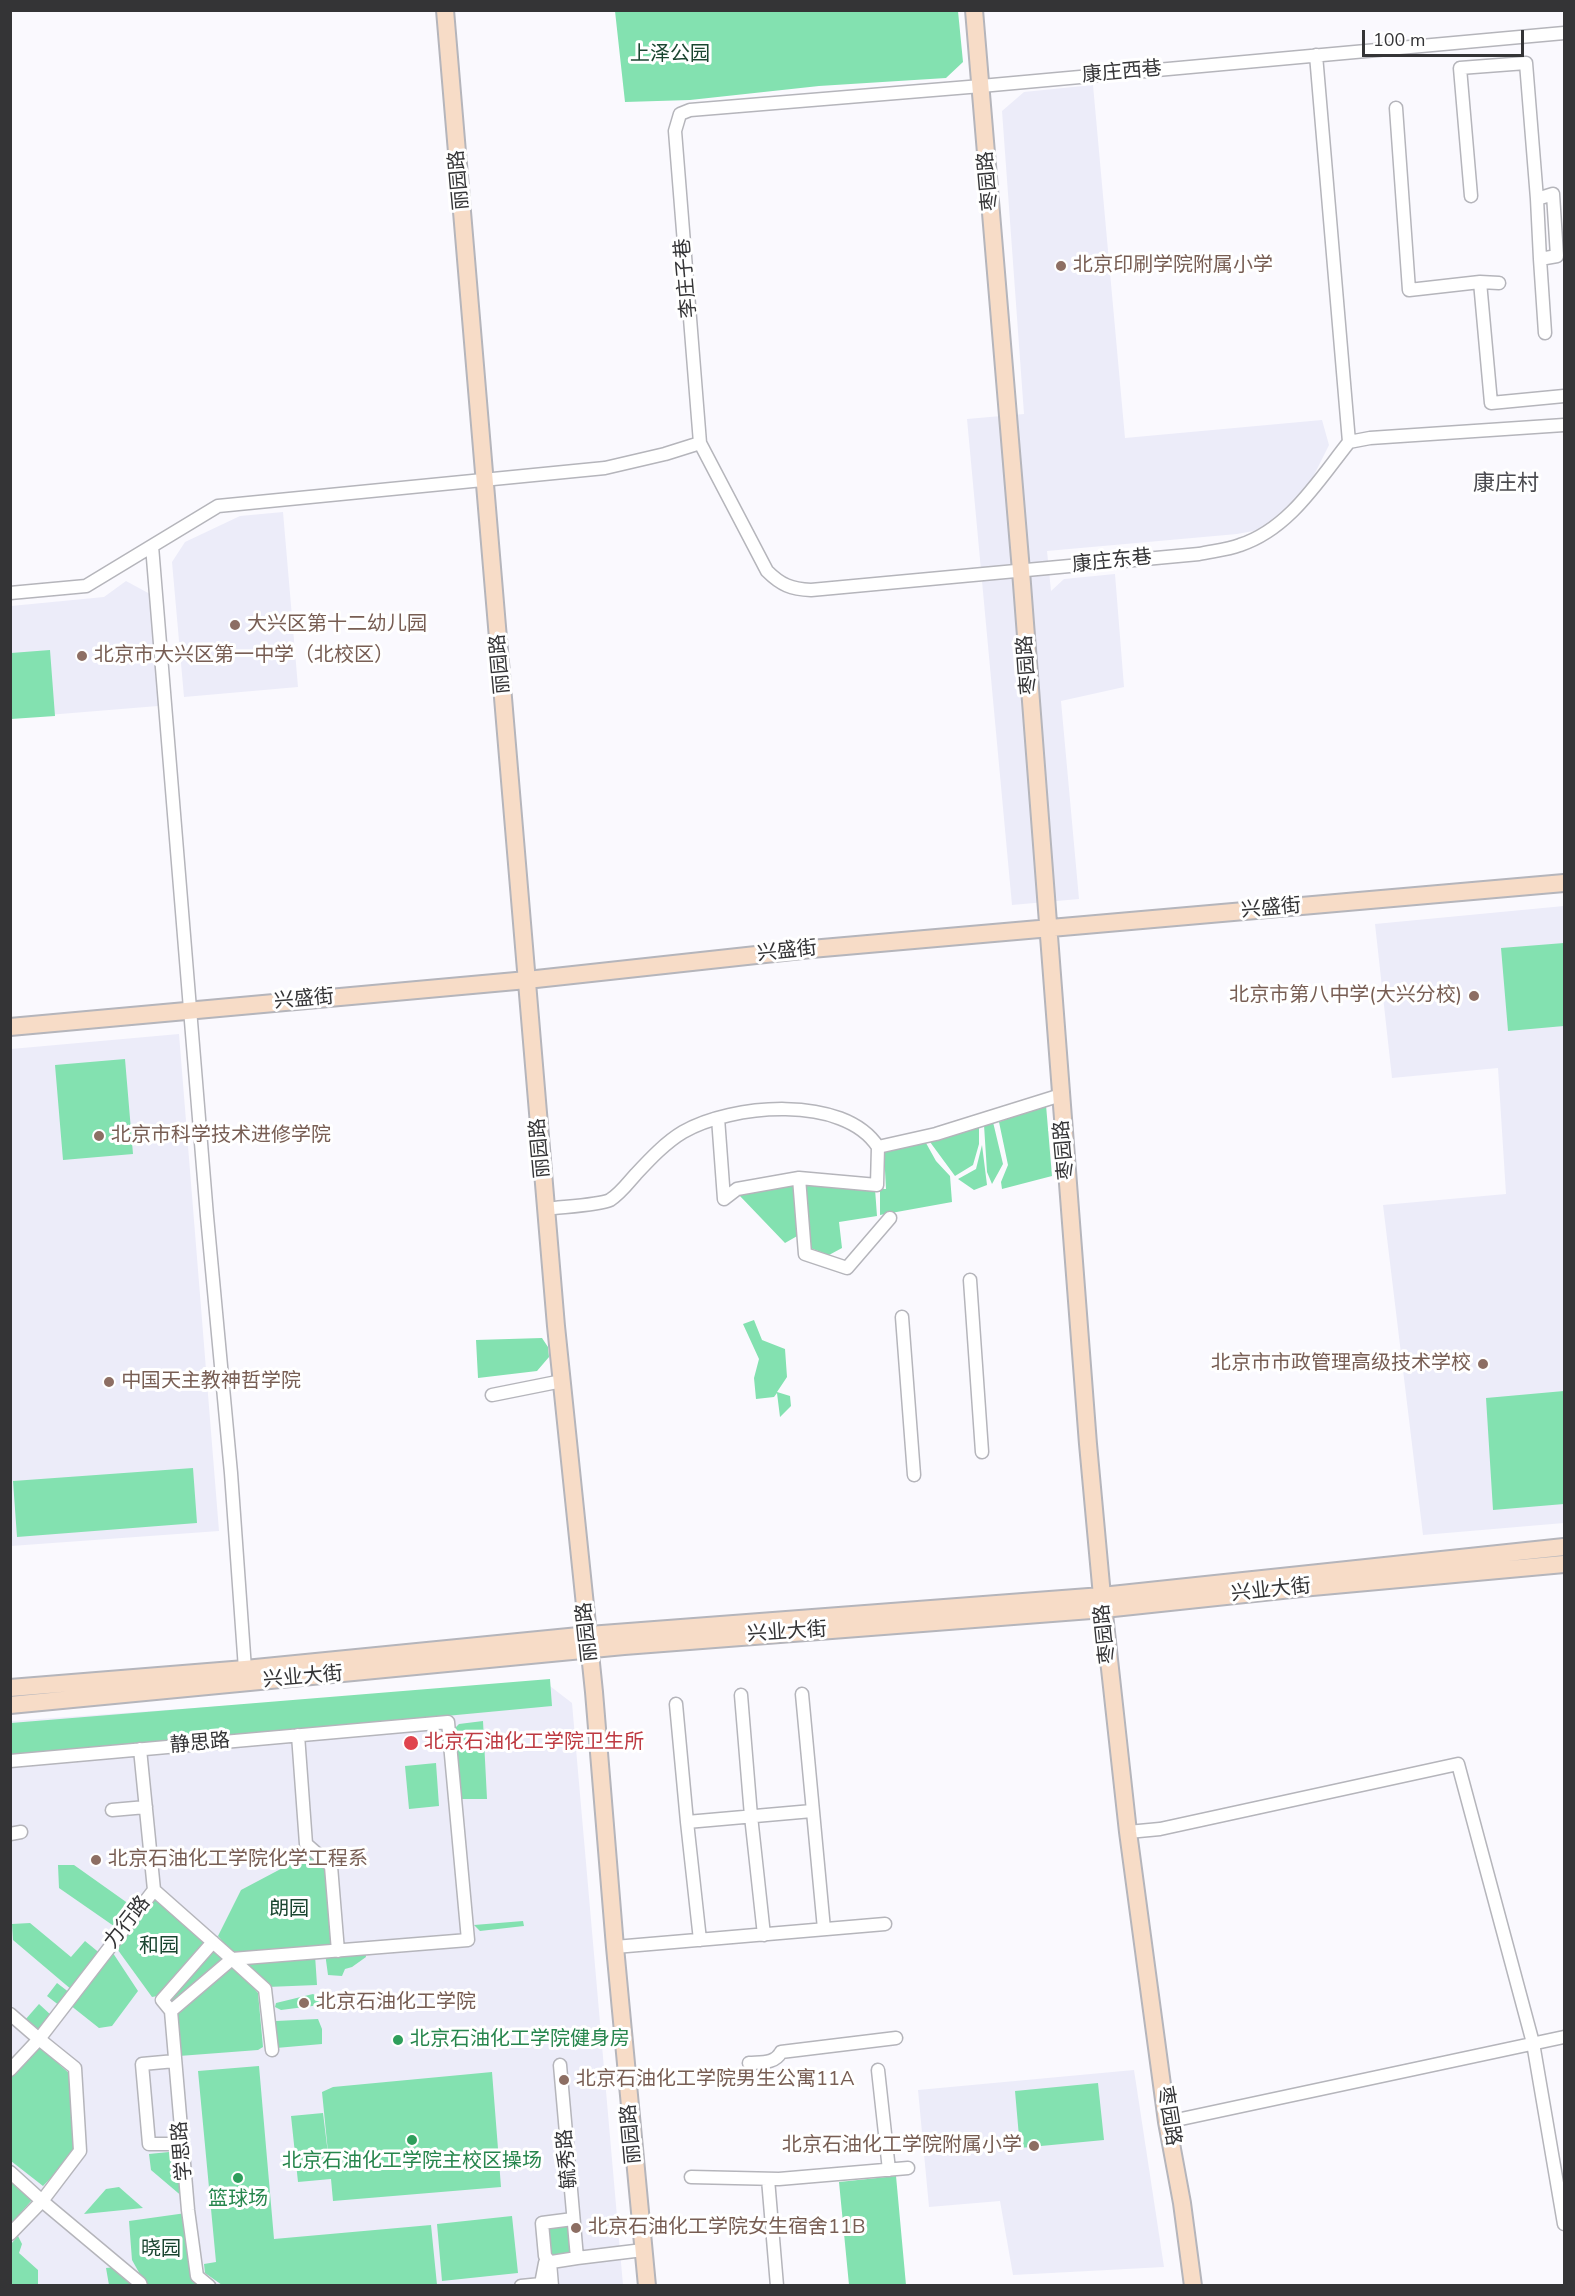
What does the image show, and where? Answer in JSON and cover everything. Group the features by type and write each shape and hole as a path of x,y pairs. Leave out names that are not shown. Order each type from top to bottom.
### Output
{"street":[{"name":"丽园路","path":"445,10 562,1381 590,1642 615,1947 647,2286"},
{"name":"枣园路","path":"974,10 1021,571 1088,1444 1103,1603 1128,1832 1167,2122 1182,2203 1193,2286"},
{"name":"康庄西巷","path":"680,114 690,110 1564,33"},
{"path":"1317,56 1349,442 1370,438 1564,425"},
{"path":"1471,196 1460,68 1526,63 1545,333"},
{"path":"1396,108 1409,290 1480,282 1499,283"},
{"name":"李庄子巷","path":"680,114 675,131 700,443"},
{"path":"1537,199 1553,195 1560,238 1557,256 1540,259"},
{"path":"1480,282 1491,403 1564,396"},
{"name":"康庄东巷","path":"700,443 767,571 778,583 793,589 811,590 1199,554 1240,545 1275,527 1291,512 1349,442"},
{"path":"10,593 86,586 218,506 605,468 700,443"},
{"path":"152,546 207,1216 231,1473 245,1669"},
{"name":"兴盛街","path":"10,1027 527,980 811,949 1564,883"},
{"path":"878,1147 936,1134 1061,1095"},
{"path":"547,1209 608,1201 650,1159 683,1132 718,1118 759,1109 806,1110 847,1122 870,1134 878,1147 877,1185 799,1178 737,1189 724,1199 718,1118"},
{"path":"799,1178 805,1254 847,1268 890,1218"},
{"path":"970,1280 982,1452"},
{"path":"902,1317 914,1475"},
{"path":"492,1395 562,1381"},
{"name":"兴业大街","path":"1103,1603 1564,1547"},
{"name":"兴业大街","path":"10,1688 590,1642 624,1646 1564,1564"},
{"name":"兴业大街","path":"10,1706 590,1642"},
{"path":"802,1694 824,1929"},
{"path":"741,1695 764,1935"},
{"path":"676,1704 700,1940"},
{"name":"静思路","path":"10,1761 448,1722 468,1940 338,1951"},
{"path":"171,2011 232,1959 338,1951 331,1866 306,1844 298,1735"},
{"path":"140,1749 154,1890"},
{"path":"1128,1832 1160,1829 1458,1764 1533,2043 1564,2224"},
{"path":"112,1810 146,1807"},
{"path":"687,1822 812,1811"},
{"name":"力行路","path":"10,2070 39,2039 154,1890 265,1989 272,2050"},
{"path":"615,1947 885,1924"},
{"name":"学思路","path":"209,2286 197,2276 188,2210 171,2011 162,2000 213,1942"},
{"path":"10,2014 75,2068 80,2151 42,2201 10,2235"},
{"path":"1167,2122 1564,2037"},
{"path":"749,2063 770,2062 779,2057 781,2052 896,2038"},
{"path":"175,2061 142,2064 149,2144 182,2144"},
{"name":"毓秀路","path":"560,2065 577,2258"},
{"path":"878,2070 889,2170"},
{"path":"691,2177 768,2179 908,2168"},
{"path":"10,2172 141,2286"},
{"path":"768,2179 777,2286"},
{"path":"552,2286 550,2262 545,2256 542,2223 573,2219"},
{"path":"521,2286 541,2284 546,2263 643,2250"}],"shaded area":[{"name":"北京印刷学院附属小学","path":"1093,85 1125,438 1322,420 1329,445 1299,505 1275,527 1237,534 1047,551 1051,591 1064,579 1115,574 1124,687 1061,701 1079,899 1012,905 967,419 1024,414 1002,111 1024,92"},
{"name":"大兴区第十二幼儿园","path":"283,512 298,687 184,697 172,562 185,542 240,516"},
{"name":"北京市大兴区第一中学（北校区）","path":"126,581 150,594 158,706 11,718 11,606 104,597"},
{"path":"1564,906 1564,1523 1423,1535 1383,1205 1506,1194 1498,1068 1392,1078 1375,924"},
{"name":"中国天主教神哲学院","path":"179,1034 219,1531 11,1546 11,1049"},
{"name":"北京石油化工学院","path":"546,1683 572,1703 623,2285 11,2286 11,1721"},
{"name":"北京石油化工学院附属小学","path":"1134,2070 1164,2267 1013,2275 1000,2201 929,2207 918,2090"}],"green space":[{"name":"上泽公园","path":"615,11 958,11 963,62 946,78 819,86 690,100 625,102"},
{"path":"50,650 55,716 11,719 11,653"},
{"path":"1564,943 1564,1026 1508,1031 1501,948"},
{"path":"125,1059 133,1154 63,1160 55,1065"},
{"path":"1046,1105 1052,1176 1002,1189 1001,1182 1008,1165 999,1122"},
{"path":"993,1122 1003,1164 992,1184 987,1172 984,1125"},
{"path":"979,1125 979,1144 973,1165 955,1176 930,1142"},
{"path":"926,1143 936,1161 950,1176 952,1202 880,1215 880,1189 886,1189 884,1152"},
{"path":"982,1145 987,1185 974,1190 958,1179 976,1169"},
{"path":"794,1181 799,1235 785,1243 739,1195 758,1188"},
{"path":"804,1181 875,1189 877,1216 839,1222 842,1248 829,1255 810,1248"},
{"path":"754,1320 762,1340 785,1349 787,1377 777,1392 790,1396 791,1406 780,1417 777,1393 774,1397 756,1399 754,1378 759,1359 743,1324"},
{"path":"542,1338 548,1347 549,1357 537,1371 478,1378 476,1340"},
{"path":"1564,1391 1564,1504 1493,1510 1486,1398"},
{"path":"193,1468 197,1523 17,1537 13,1481"},
{"path":"550,1679 552,1706 11,1757 11,1723"},
{"path":"483,1721 487,1799 460,1799 455,1728 459,1724"},
{"path":"436,1763 439,1806 409,1809 405,1766"},
{"name":"朗园","path":"309,1854 326,1868 334,1947 234,1955 218,1936 241,1890"},
{"path":"58,1865 74,1865 136,1909 121,1931 59,1888"},
{"name":"和园","path":"155,1898 207,1942 163,1995 152,1997 115,1946"},
{"path":"523,1921 524,1926 480,1931 474,1925"},
{"path":"30,1923 71,1957 85,1941 102,1955 72,1990 13,1940 12,1924"},
{"path":"213,1942 232,1959 171,2011 162,2000"},
{"path":"111,1950 138,1991 112,2026 99,2028 70,2005"},
{"path":"365,1950 366,1957 345,1969 342,1976 328,1975 325,1953"},
{"path":"315,1955 317,1985 267,1987 248,1969 249,1963"},
{"path":"233,1964 258,1993 263,2047 258,2050 179,2056 176,2013"},
{"path":"57,1983 70,1993 60,2006 47,1996"},
{"path":"313,1994 322,1999 320,2005 281,2010 275,2007 276,2003"},
{"path":"39,2004 52,2016 38,2031 25,2020"},
{"path":"318,2019 322,2029 322,2044 276,2048 276,2021"},
{"path":"40,2047 71,2075 76,2152 43,2186 11,2161 10,2073"},
{"name":"篮球场","path":"259,2066 274,2239 431,2225 437,2285 222,2285 205,2273 204,2264 216,2262 198,2071"},
{"name":"北京石油化工学院主校区操场","path":"492,2072 501,2187 333,2201 331,2179 298,2182 291,2116 323,2113 329,2162 322,2092 333,2087"},
{"path":"1098,2083 1104,2140 1020,2148 1015,2091"},
{"path":"179,2151 184,2198 151,2170 149,2154"},
{"path":"896,2176 906,2285 849,2285 839,2182"},
{"path":"11,2181 32,2200 11,2224"},
{"path":"119,2187 143,2208 84,2214 106,2189"},
{"name":"晓园","path":"186,2213 196,2285 146,2285 132,2260 129,2221"},
{"path":"512,2216 518,2273 442,2281 437,2224"},
{"path":"546,2224 572,2225 572,2254 553,2257 549,2253"},
{"path":"18,2236 22,2244 19,2253 38,2270 38,2285 11,2285 11,2244"},
{"path":"116,2267 137,2285 109,2285 106,2268"}],"place":[{"name":"北京印刷学院附属小学","path":"1061,266"},
{"name":"大兴区第十二幼儿园","path":"235,625"},
{"name":"北京市大兴区第一中学（北校区）","path":"82,656"},
{"name":"北京市第八中学(大兴分校)","path":"1474,996"},
{"name":"北京市科学技术进修学院","path":"99,1136"},
{"name":"北京市市政管理高级技术学校","path":"1483,1364"},
{"name":"中国天主教神哲学院","path":"109,1382"},
{"name":"北京石油化工学院卫生所","path":"411,1743"},
{"name":"北京石油化工学院化学工程系","path":"96,1860"},
{"name":"北京石油化工学院","path":"304,2003"},
{"name":"北京石油化工学院健身房","path":"398,2040"},
{"name":"北京石油化工学院男生公寓11A","path":"564,2080"},
{"name":"北京石油化工学院主校区操场","path":"412,2140"},
{"name":"北京石油化工学院附属小学","path":"1034,2146"},
{"name":"篮球场","path":"238,2178"},
{"name":"北京石油化工学院女生宿舍11B","path":"576,2228"}],"district":[{"name":"康庄村","path":"1506,485"}]}
